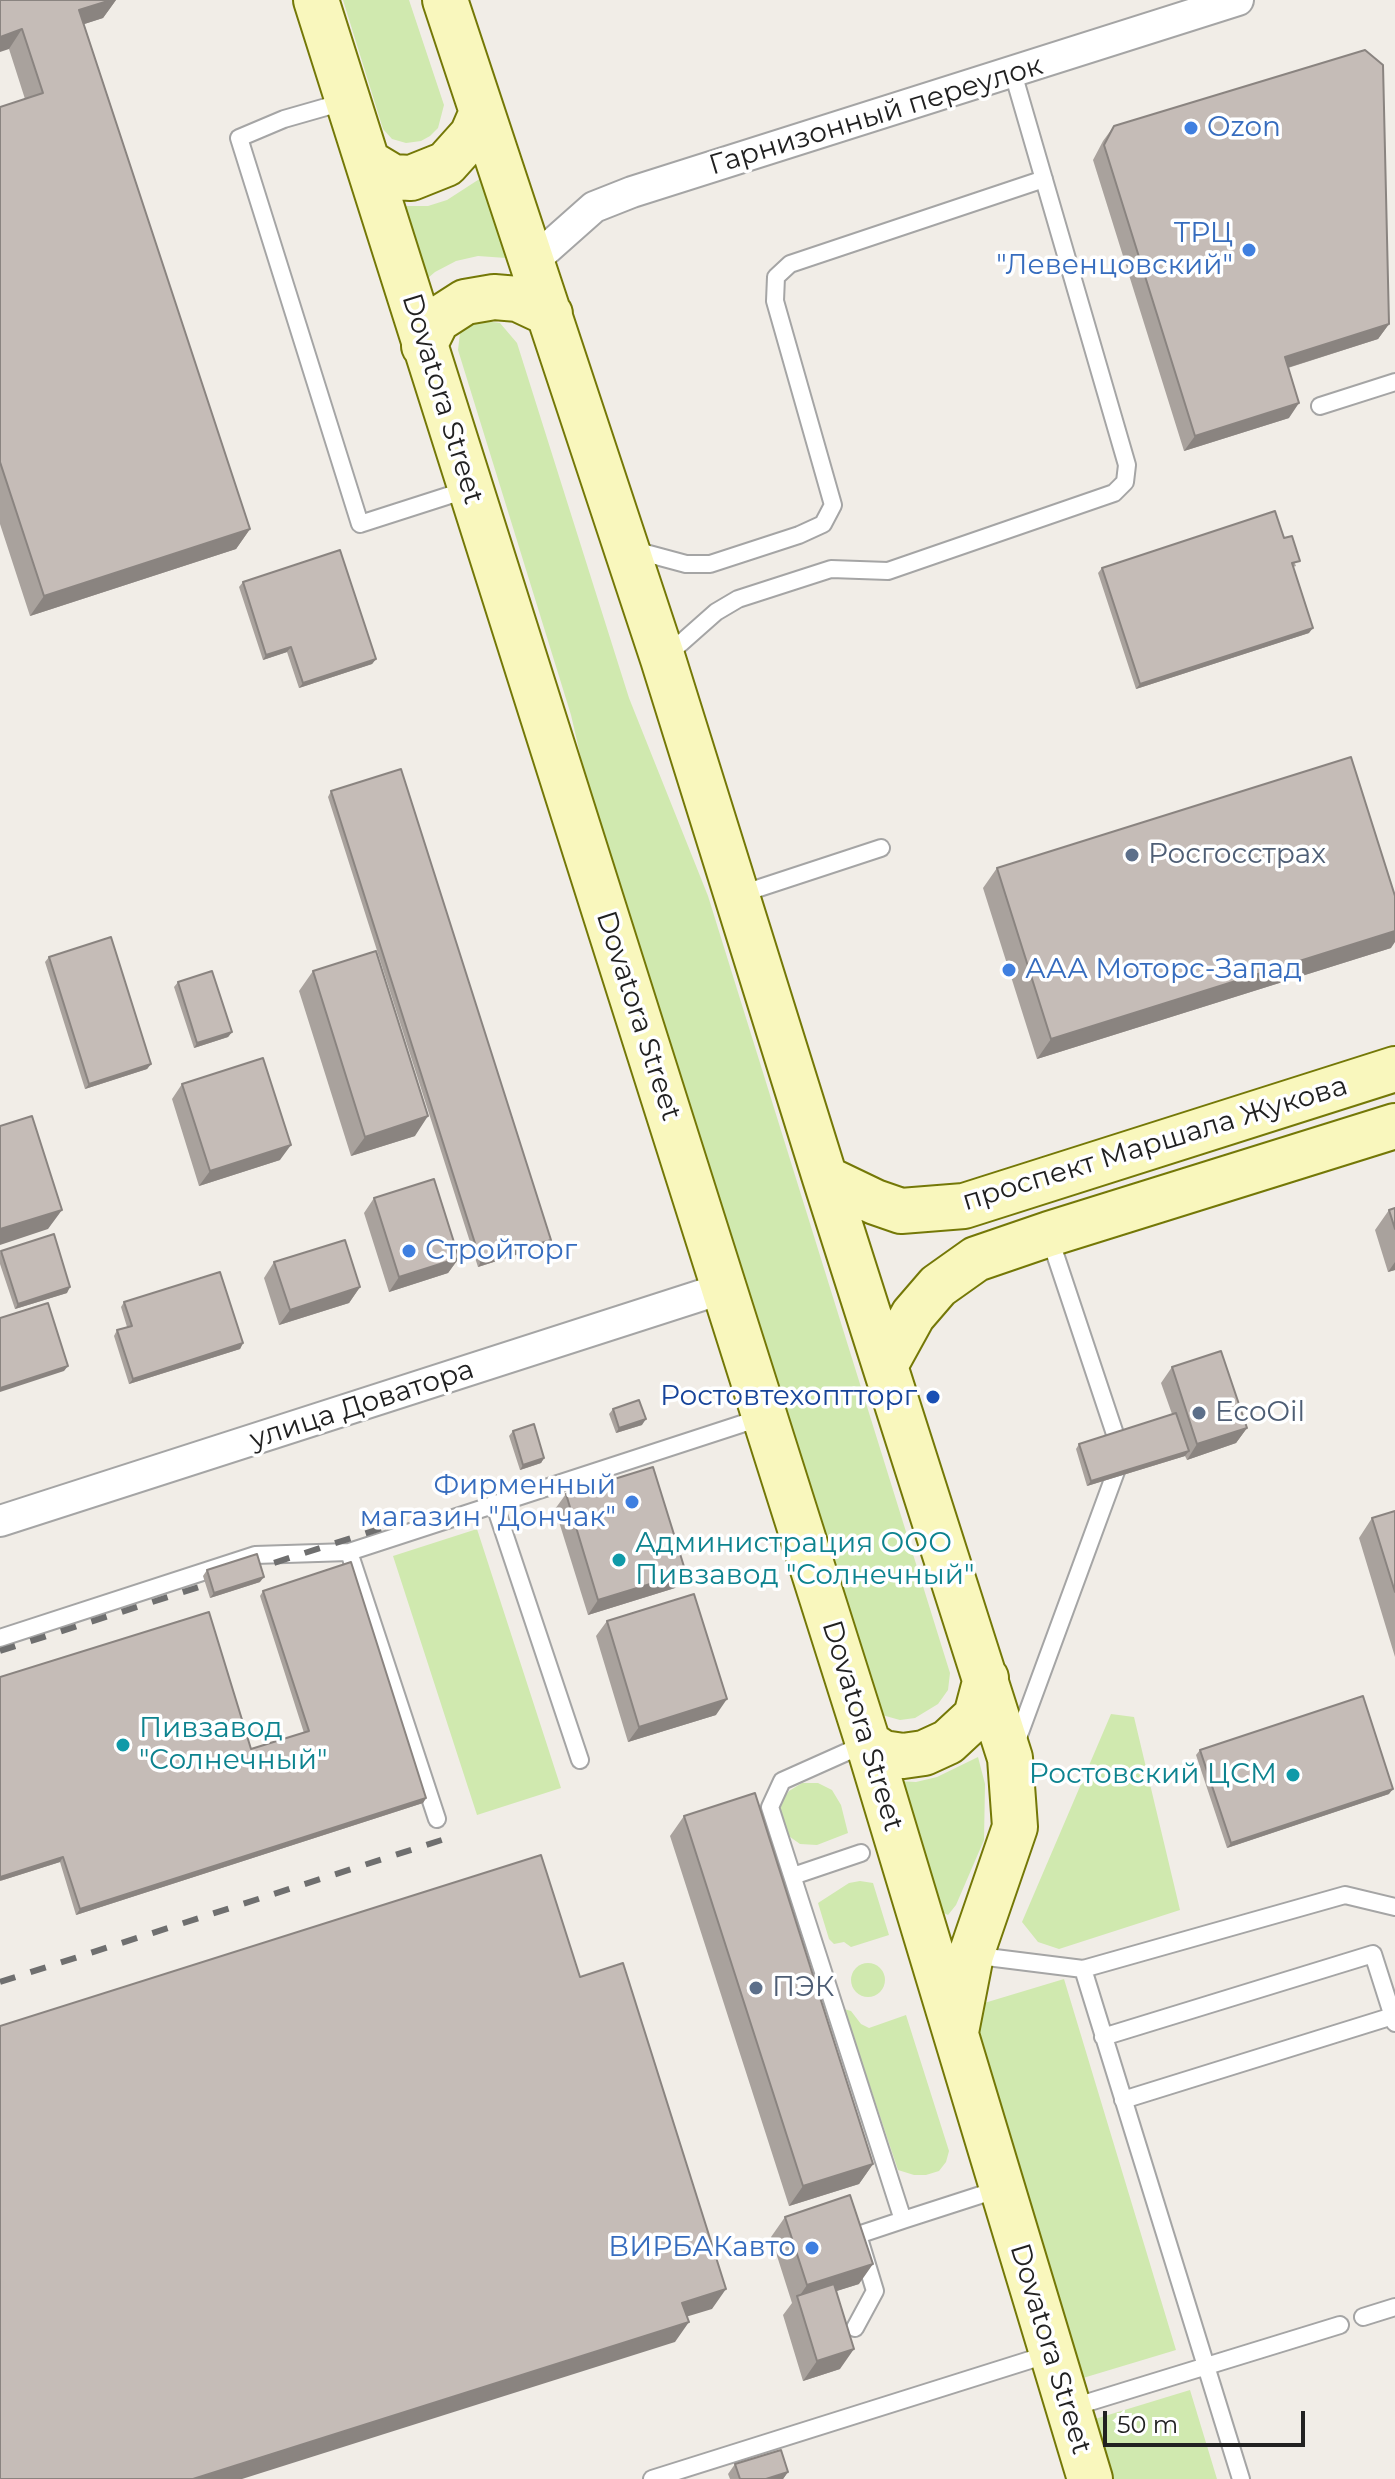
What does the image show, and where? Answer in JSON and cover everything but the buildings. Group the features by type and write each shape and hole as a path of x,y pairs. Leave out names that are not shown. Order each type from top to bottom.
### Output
{"street":[{"name":"Dovatora Street","path":"316,0 868,1743 1090,2479"},
{"name":"Dovatora Street","path":"445,0 663,659 1010,1758 1015,1827 971,1955 955,2034"},
{"name":"Гарнизонный переулок","path":"532,262 594,207 632,192 1238,0"},
{"path":"368,162 393,177 411,178 446,164 472,135 482,112"},
{"path":"424,346 437,320 465,302 494,297 518,299 550,314"},
{"name":"проспект Маршала Жукова","path":"825,1178 901,1211 964,1206 1395,1069"},
{"name":"проспект Маршала Жукова","path":"886,1364 913,1315 938,1286 976,1259 1395,1126"},
{"name":"улица Доватора","path":"0,1521 724,1288"},
{"path":"868,1743 883,1753 903,1756 924,1753 948,1742 976,1716 986,1678"}],"lane":[{"path":"663,659 716,612 738,599 831,569 888,571 1114,493 1125,482 1127,465 1013,73"},
{"path":"348,101 284,119 239,138 360,524 470,489"},
{"path":"627,548 686,564 710,564 823,524 833,505 775,301 776,277 790,264 1044,179"},
{"path":"1320,406 1395,382"},
{"path":"737,895 881,848"},
{"path":"1010,1758 1122,1455 1049,1234"},
{"path":"0,1638 255,1555 349,1552 764,1417"},
{"path":"494,1503 580,1760"},
{"path":"349,1552 437,1819"},
{"path":"868,1743 782,1781 770,1807 903,2220"},
{"path":"793,1876 861,1853"},
{"path":"971,1955 1083,1969 1345,1895 1395,1907"},
{"path":"1103,2037 1373,1954 1394,2020 1123,2100"},
{"path":"1083,1969 1241,2479"},
{"path":"855,2328 875,2291 858,2235 1001,2188"},
{"path":"1363,2317 1395,2307"},
{"path":"1068,2409 1340,2325"},
{"path":"652,2479 1050,2353"}],"green space":[{"path":"343,0 409,0 444,105 438,128 430,136 406,143 392,139 383,129"},
{"path":"481,178 506,258 478,256 456,261 421,284 395,206 428,206 447,200"},
{"path":"486,321 500,323 517,343 629,698 708,896 950,1673 948,1690 938,1704 915,1718 900,1720 882,1715 598,831 571,715 458,350 460,333 471,325"},
{"path":"477,1529 561,1788 477,1815 393,1556"},
{"path":"1111,1714 1134,1717 1180,1910 1059,1949 1038,1942 1022,1922"},
{"path":"978,1757 985,1784 984,1840 956,1905 948,1915 936,1909 896,1781 916,1782 937,1777"},
{"path":"802,1783 818,1783 832,1790 841,1805 848,1833 817,1845 800,1844 786,1834 779,1820 780,1804 789,1791"},
{"path":"849,1883 873,1883 889,1935 851,1947 844,1942 834,1944 829,1939 818,1903"},
{"path":"868,1963 880,1968 885,1980 880,1992 868,1997 856,1992 851,1980 856,1968"},
{"path":"1064,1979 1176,2350 1083,2378 971,2007"},
{"path":"844,2009 851,2011 861,2024 869,2028 906,2015 949,2151 939,2171 914,2175 898,2170"},
{"path":"1190,2390 1217,2479 1113,2479 1095,2419"}],"railway":[{"path":"0,1651 401,1522"},
{"path":"0,1982 448,1838"}],"place":[{"name":"Ozon","path":"1191,128"},
{"name":"ТРЦ \"Левенцовский\"","path":"1249,250"},
{"name":"Росгосстрах","path":"1132,855"},
{"name":"ААА Моторс-Запад","path":"1009,970"},
{"name":"Стройторг","path":"409,1251"},
{"name":"Ростовтехоптторг","path":"933,1397"},
{"name":"EcoOil","path":"1199,1413"},
{"name":"Фирменный магазин \"Дончак\"","path":"632,1502"},
{"name":"Администрация ООО Пивзавод \"Солнечный\"","path":"619,1560"},
{"name":"Пивзавод \"Солнечный\"","path":"123,1745"},
{"name":"Ростовский ЦСМ","path":"1293,1775"},
{"name":"ПЭК","path":"756,1988"},
{"name":"ВИРБАКавто","path":"812,2248"}]}
